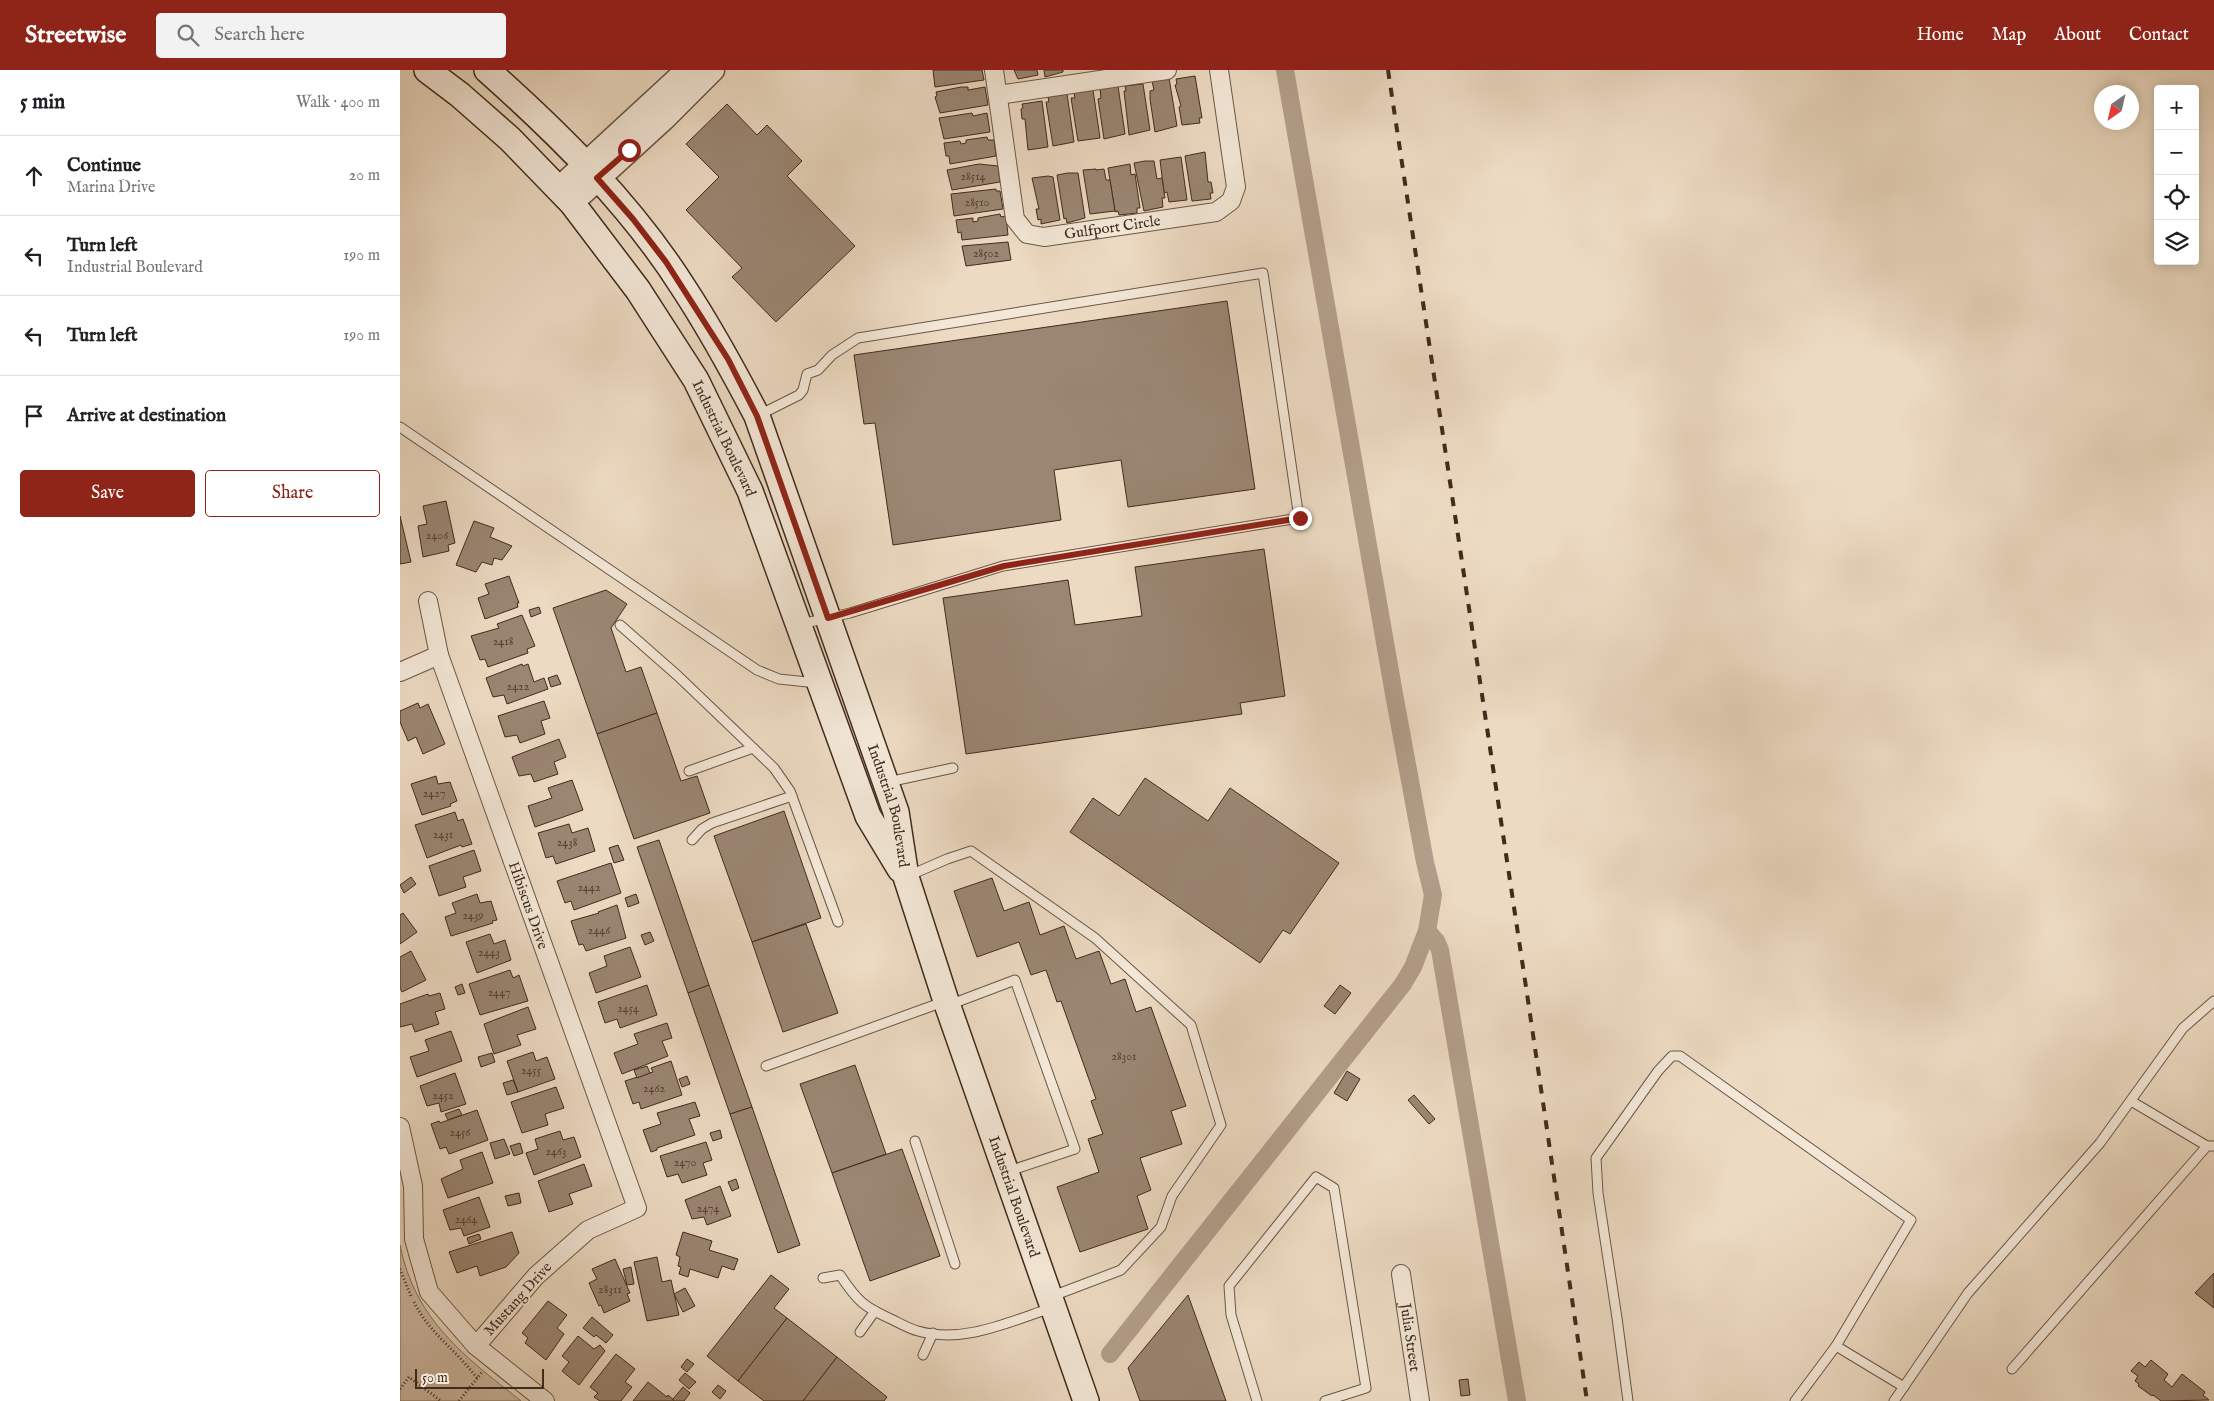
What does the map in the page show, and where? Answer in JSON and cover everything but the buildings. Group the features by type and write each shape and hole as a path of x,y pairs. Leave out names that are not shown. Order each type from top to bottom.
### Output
{"main road":[{"name":"Industrial Boulevard","path":"427,70 460,95 510,139 565,196 638,290 696,380 750,491 868,816 906,877"},
{"name":"Industrial Boulevard","path":"487,70 535,113 591,171 633,219 683,286 728,359 757,416 896,812 906,877 947,1003 1086,1401"}],"street":[{"path":"565,196 688,70"},
{"path":"591,171 665,118 713,70"},
{"name":"Gulfport Circle","path":"994,70 1015,219 1027,234 1044,237 1216,212 1231,200 1236,187 1219,70"},
{"path":"998,95 1167,70"},
{"name":"Hibiscus Drive","path":"428,601 439,655 637,1208"},
{"path":"400,672 439,655"},
{"path":"400,1127 413,1186 414,1239 429,1292 476,1346 545,1401"},
{"name":"Mustang Drive","path":"476,1346 536,1276 588,1230 637,1208"},
{"name":"Julia Street","path":"1400,1274 1420,1401"}],"lane":[{"path":"757,416 799,394 803,390 807,374 818,370 832,355 858,338 1263,273 1300,518 1004,566 828,618 798,625"},
{"path":"400,427 757,670 779,679 819,683"},
{"path":"620,624 678,676 774,768 792,796 838,922"},
{"path":"690,770 753,748"},
{"path":"885,783 953,768"},
{"path":"692,840 702,829 712,823 792,796"},
{"path":"823,1278 840,1275 855,1297 874,1311 918,1331 943,1334 981,1332 1121,1270 1161,1228 1172,1196 1222,1125 1191,1026 1095,938 971,851 906,877"},
{"path":"766,1066 1015,980 1075,1149 1006,1172"},
{"path":"1894,1401 1968,1293 2100,1144 2183,1028 2214,1001"},
{"path":"1628,1401 1598,1192 1596,1158 1658,1071 1672,1056 1680,1056 1911,1220 1836,1346 1795,1401"},
{"path":"2012,1369 2210,1146 2131,1101"},
{"path":"914,1141 955,1264"},
{"path":"1257,1401 1231,1315 1228,1286 1316,1177 1334,1188 1366,1388 1325,1401"},
{"path":"860,1332 874,1311"},
{"path":"924,1355 933,1333"},
{"path":"1836,1346 1904,1387"}],"path":[{"path":"459,1401 492,1359"},
{"path":"400,1389 410,1377 440,1401"}],"shaded area":[{"path":"400,1245 407,1271 417,1295 430,1315 462,1352 521,1401 400,1401"}],"waterway":[{"path":"1110,1354 1403,984 1413,967 1427,931 1433,895 1425,862 1394,694 1285,70"},
{"path":"1427,931 1436,941 1440,950 1517,1401"}],"railway":[{"path":"1388,70 1587,1401"}],"route":[{"path":"629,150 597,178 633,219 666,262 728,359 757,416 828,618 1004,566 1300,518"}]}
